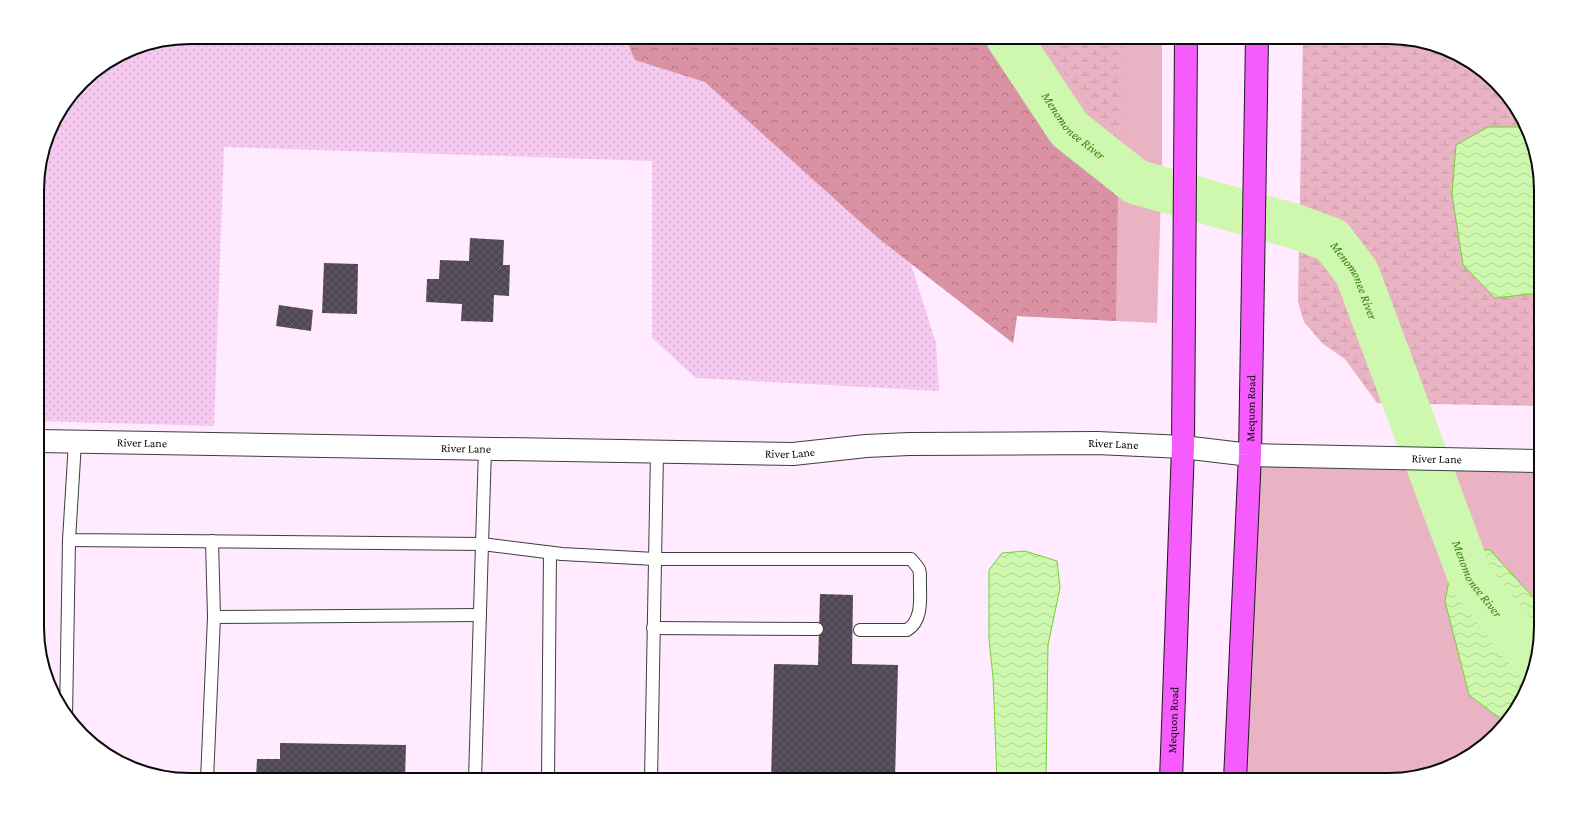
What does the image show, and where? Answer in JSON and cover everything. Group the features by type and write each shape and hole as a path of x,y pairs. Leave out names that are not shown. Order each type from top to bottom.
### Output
{"main road":[{"name":"Mequon Road","path":"1171,773 1183,446 1186,44"},
{"name":"Mequon Road","path":"1235,773 1250,455 1257,44"}],"street":[{"name":"River Lane","path":"44,441 793,454 866,446 908,444 1096,444 1183,446 1250,455 1534,461"}],"lane":[{"path":"66,704 69,540 75,442"},
{"path":"475,773 485,449"},
{"path":"652,773 653,628 657,452"},
{"path":"69,540 482,544 550,553 655,559 912,559 919,569 920,574 919,617 913,626 906,630 860,630"},
{"path":"207,773 214,617 212,541"},
{"path":"548,773 550,553"},
{"path":"214,617 480,615"},
{"path":"653,628 817,629"}],"shaded area":[{"path":"628,44 635,60 705,82 878,238 911,264 936,343 939,391 696,378 652,338 652,161 224,147 214,426 44,421 44,180 49,152 55,134 74,101 101,74 134,55 171,45"}],"green space":[{"path":"628,44 1162,44 1162,162 1157,323 1017,316 1013,343 878,238 705,82 635,60"},
{"path":"628,44 993,44 1018,83 1043,114 1067,150 1092,174 1118,186 1116,321 1017,316 1013,343 878,238 705,82 635,60"},
{"path":"1045,44 1123,44 1122,147 1102,132 1083,96 1060,68"},
{"path":"1303,44 1407,45 1444,55 1477,74 1504,101 1519,125 1529,152 1533,171 1534,406 1377,403 1345,359 1323,344 1304,322 1298,302"},
{"path":"1250,455 1534,461 1533,646 1529,665 1519,692 1498,723 1477,743 1453,758 1426,768 1407,772 1235,773"}],"water":[{"path":"1488,127 1520,127 1529,152 1534,180 1534,294 1495,298 1463,265 1452,194 1456,145"},
{"path":"1455,550 1490,550 1534,598 1534,637 1529,665 1519,692 1501,719 1469,695 1445,601"},
{"path":"1025,551 1057,561 1060,588 1048,645 1046,773 997,773 993,677 989,639 989,570 1002,553"}],"building":[{"path":"470,238 504,240 503,265 510,265 509,296 494,295 493,322 461,321 462,304 426,302 427,279 439,279 440,260 469,261"},
{"path":"324,263 358,264 357,314 322,313"},
{"path":"279,305 313,310 311,331 276,326"},
{"path":"820,594 853,595 852,664 898,665 895,773 771,773 774,664 818,665"},
{"path":"280,743 406,745 405,773 256,773 257,759 280,759"}],"waterway":[{"name":"Menomonee River","path":"1013,44 1069,129 1136,182 1297,227 1332,240 1357,273 1471,579 1531,655"}]}
